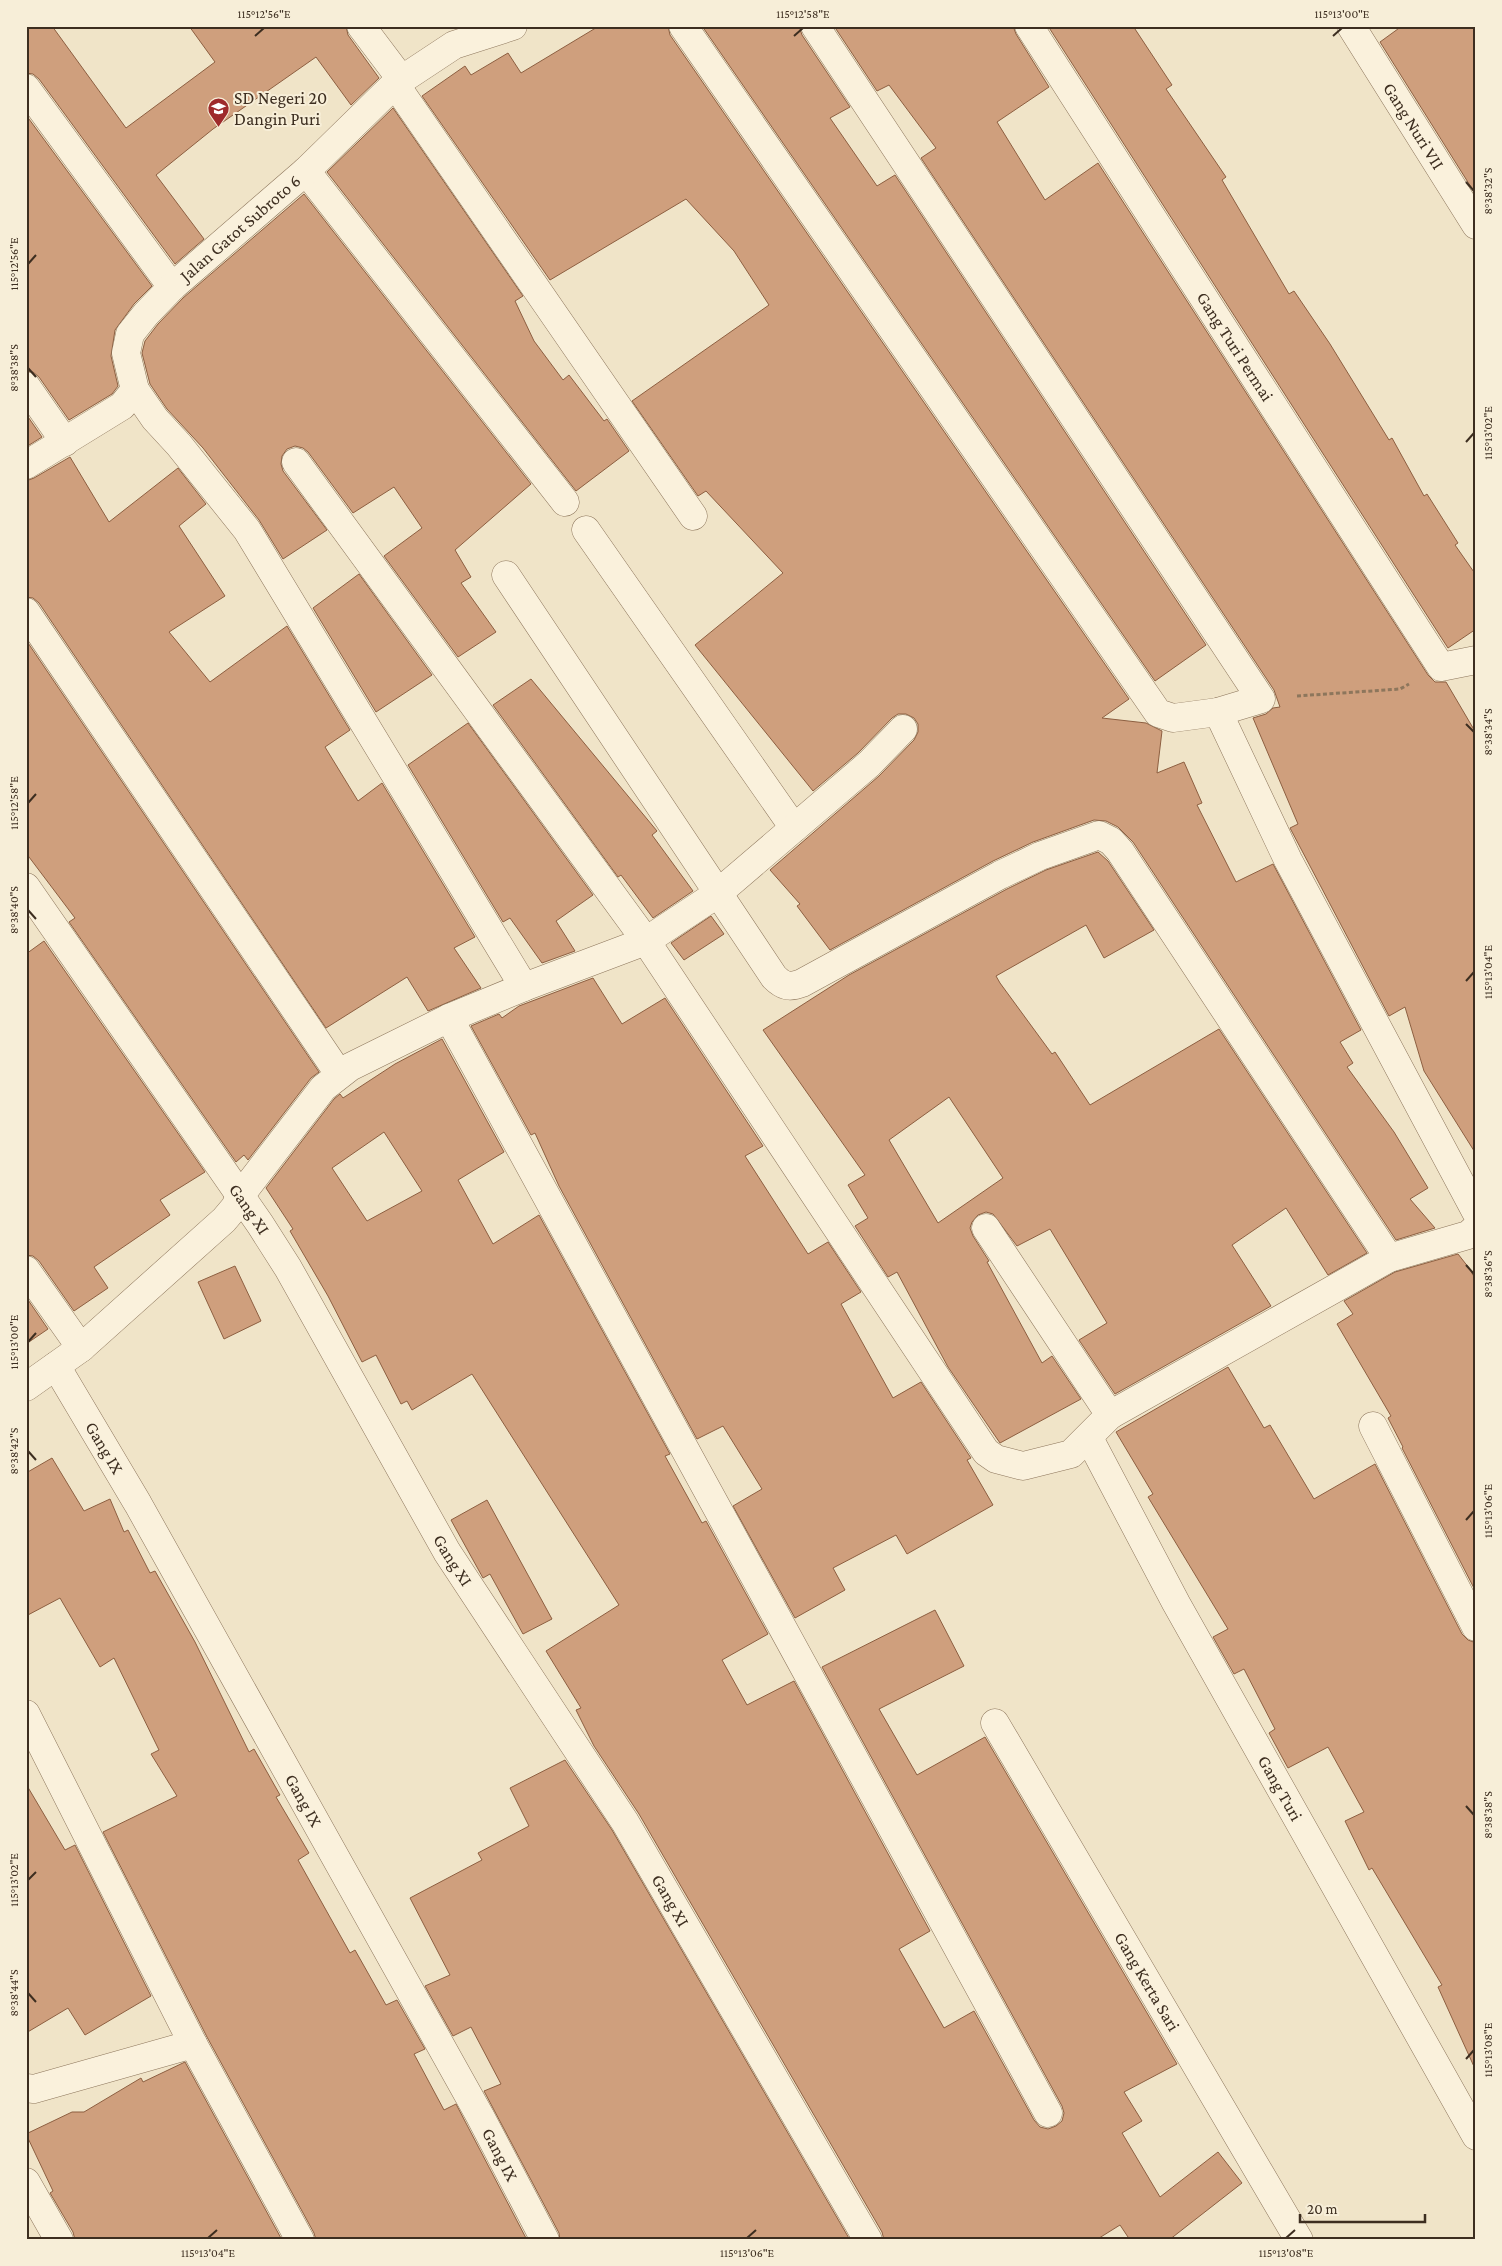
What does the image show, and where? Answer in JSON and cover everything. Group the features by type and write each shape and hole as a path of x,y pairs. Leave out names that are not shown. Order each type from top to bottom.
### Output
{"street":[{"path":"361,26 693,516"},
{"name":"Jalan Gatot Subroto 6","path":"135,390 126,354 130,334 172,287 306,171 398,81 454,46 512,26"},
{"path":"682,26 1158,713 1173,718 1218,712 1261,699 815,26"},
{"name":"Gang Turi Permai","path":"1029,26 1441,667"},
{"name":"Gang Nuri VII","path":"1351,26 1476,225"},
{"path":"26,88 172,287"},
{"path":"306,171 565,502"},
{"path":"26,386 65,442"},
{"path":"26,465 122,406 135,390 155,419 179,445 247,530 524,987"},
{"path":"296,462 646,941 986,1452 996,1459 1023,1466 1071,1454 1110,1415 1389,1258 1468,1234 1476,1228"},
{"path":"586,530 794,828"},
{"path":"506,575 717,894 774,977 783,985 794,986 1000,875 1040,856 1099,835 1111,841 1389,1258"},
{"path":"26,612 339,1074"},
{"path":"1441,667 1476,660"},
{"path":"1218,712 1288,860 1476,1212"},
{"path":"26,1387 81,1348 235,1207 240,1196 323,1088 339,1074 449,1018 524,987 646,941 717,894 869,764 904,729"},
{"name":"Gang XI","path":"26,887 288,1268 447,1552 625,1822 868,2240"},
{"path":"449,1018 1048,2114"},
{"path":"986,1228 1110,1415"},
{"path":"26,1270 81,1348"},
{"name":"Gang IX","path":"56,1366 138,1504 480,2116 545,2240"},
{"path":"1373,1426 1476,1627"},
{"name":"Gang Turi","path":"1089,1438 1176,1603 1476,2136"},
{"path":"26,1714 194,2044 300,2240"},
{"name":"Gang Kerta Sari","path":"995,1723 1299,2240"},
{"path":"26,2088 34,2089 194,2044"},
{"path":"26,2182 59,2240"}],"path":[{"path":"1261,699 1400,689 1441,667"}],"building":[{"path":"26,26 52,26 126,128 215,62 189,26 346,26 348,35 379,78 351,105 316,57 213,129 156,175 204,239 175,264 39,79 33,74 26,73"},
{"path":"599,26 668,26 670,35 1129,699 1102,718 1146,723 1162,731 1157,773 1184,762 1202,803 1197,805 1236,882 1273,864 1361,1030 1340,1042 1353,1063 1347,1067 1394,1132 1428,1188 1410,1199 1435,1228 1396,1240 1133,842 1118,827 1106,821 1094,820 1033,842 993,861 830,950 797,906 800,904 770,870 879,776 914,740 918,732 918,724 914,718 906,714 898,714 858,753 813,791 695,645 783,573 706,491 698,496 632,401 769,305 734,251 686,199 550,280 422,96 465,66 471,75 508,53 521,73"},
{"path":"702,26 799,26 802,35 850,107 830,118 877,186 895,175 1206,645 1155,681"},
{"path":"834,26 1013,26 1049,87 997,122 1045,200 1098,163 1428,675 1435,682 1446,682 1476,733 1476,1154 1424,1071 1405,1007 1389,1016 1290,828 1298,824 1253,718 1266,714 1273,708 1280,707 1274,690 921,158 936,148 889,85 877,91"},
{"path":"1048,26 1133,26 1172,85 1166,89 1226,177 1222,180 1289,294 1294,291 1330,344 1389,440 1392,438 1424,496 1427,494 1458,543 1455,545 1476,575 1476,629 1448,648"},
{"path":"1402,26 1476,26 1476,195 1380,42"},
{"path":"393,108 523,296 515,301 534,341 563,380 569,375 604,421 607,419 629,451 576,491 327,172"},
{"path":"26,115 152,286 134,304 115,330 111,356 118,386 112,394 69,420 39,377 33,372 26,371"},
{"path":"304,194 531,484 455,550 471,577 461,583 496,632 458,657 384,556 422,528 394,487 353,513 308,452 303,448 295,446 287,449 282,456 281,464 283,471 327,530 283,559 259,520 203,448 167,409 150,384 142,353 145,341 158,324 183,298"},
{"path":"26,414 42,437 26,447"},
{"path":"70,457 109,522 178,468 206,504 179,526 225,596 169,632 210,682 287,626 350,730 325,747 358,801 382,783 475,937 454,948 481,988 428,1011 407,977 326,1028 39,603 33,598 26,597 26,481"},
{"path":"359,574 432,675 376,712 313,608"},
{"path":"26,640 319,1072 311,1078 248,1160 244,1155 236,1162 69,922 75,918 26,853"},
{"path":"531,679 657,831 652,835 693,891 653,918 621,875 618,877 493,705"},
{"path":"468,723 593,895 556,921 575,951 542,963 510,918 503,922 408,765"},
{"path":"1098,852 1108,861 1154,930 1104,958 1086,925 996,976 1052,1054 1055,1052 1090,1105 1219,1029 1367,1253 1328,1275 1286,1208 1232,1245 1271,1306 1115,1394 1079,1340 1107,1323 1050,1229 1017,1246 993,1214 986,1212 978,1215 970,1228 973,1236 989,1261 987,1262 1042,1363 1052,1356 1081,1399 1000,1443 948,1367 897,1272 888,1277 855,1226 868,1218 848,1185 865,1175 763,1030 849,975 1007,889 1046,870","holes":["949,1097 1003,1178 938,1223 889,1140"]},
{"path":"711,916 724,934 684,960 671,943"},
{"path":"44,941 205,1172 160,1200 170,1215 94,1267 108,1288 74,1311 39,1261 33,1256 26,1255 26,954"},
{"path":"593,978 622,1024 665,998 763,1146 745,1156 808,1254 828,1242 861,1292 841,1304 893,1398 921,1382 971,1458 967,1460 993,1505 907,1554 896,1535 833,1568 845,1590 795,1618 733,1506 762,1489 723,1426 697,1439 559,1186 535,1133 531,1135 471,1026 499,1014 502,1018 519,1006"},
{"path":"442,1039 504,1152 458,1180 493,1244 539,1215 670,1454 665,1456 702,1523 706,1521 768,1634 722,1660 747,1705 794,1681 930,1931 899,1949 944,2028 974,2011 1034,2120 1040,2127 1048,2129 1062,2121 1064,2113 1062,2106 822,1667 935,1610 964,1666 879,1709 917,1775 985,1737 1177,2064 1124,2092 1142,2121 1122,2133 1160,2197 1218,2152 1242,2183 1169,2240 1130,2240 1120,2225 1096,2240 884,2240 882,2232 639,1814 594,1746 576,1710 581,1708 546,1651 619,1605 472,1374 412,1410 407,1401 401,1404 376,1355 362,1362 328,1296 290,1231 293,1229 266,1188 334,1099 340,1094 343,1098 395,1064","holes":["384,1132 422,1191 367,1221 332,1168"]},
{"path":"1458,1254 1476,1280 1476,1592 1402,1448 1388,1418 1391,1416 1337,1324 1353,1314 1344,1301 1395,1272"},
{"path":"235,1266 261,1321 224,1339 198,1282"},
{"path":"26,1297 48,1329 26,1344"},
{"path":"1228,1367 1264,1428 1270,1425 1314,1499 1375,1464 1462,1634 1468,1640 1476,1643 1476,2071 1438,1987 1442,1985 1372,1868 1369,1870 1345,1821 1364,1812 1328,1747 1288,1768 1269,1733 1275,1729 1244,1669 1234,1674 1213,1637 1228,1629 1148,1497 1153,1494 1116,1432"},
{"path":"52,1458 84,1511 110,1499 124,1532 128,1530 150,1573 155,1571 195,1642 249,1752 254,1749 280,1795 276,1797 309,1853 298,1860 350,1953 355,1950 386,2005 397,2000 425,2049 414,2054 444,2110 456,2104 527,2240 316,2240 314,2233 207,2037 103,1832 177,1796 151,1754 159,1750 114,1658 100,1667 60,1598 26,1616 26,1473"},
{"path":"487,1500 552,1619 523,1634 490,1574 483,1578 451,1520"},
{"path":"565,1760 612,1830 850,2240 560,2240 559,2233 484,2091 501,2084 471,2027 453,2036 425,1986 450,1975 410,1898 482,1860 478,1853 529,1826 510,1788"},
{"path":"26,1784 65,1850 75,1845 151,1996 85,2035 68,2008 26,2033"},
{"path":"185,2062 282,2240 75,2240 73,2232 50,2193 53,2191 26,2134 72,2112 84,2112 141,2078 143,2082"}],"place":[{"name":"SD Negeri 20 Dangin Puri","path":"218,127"}]}
